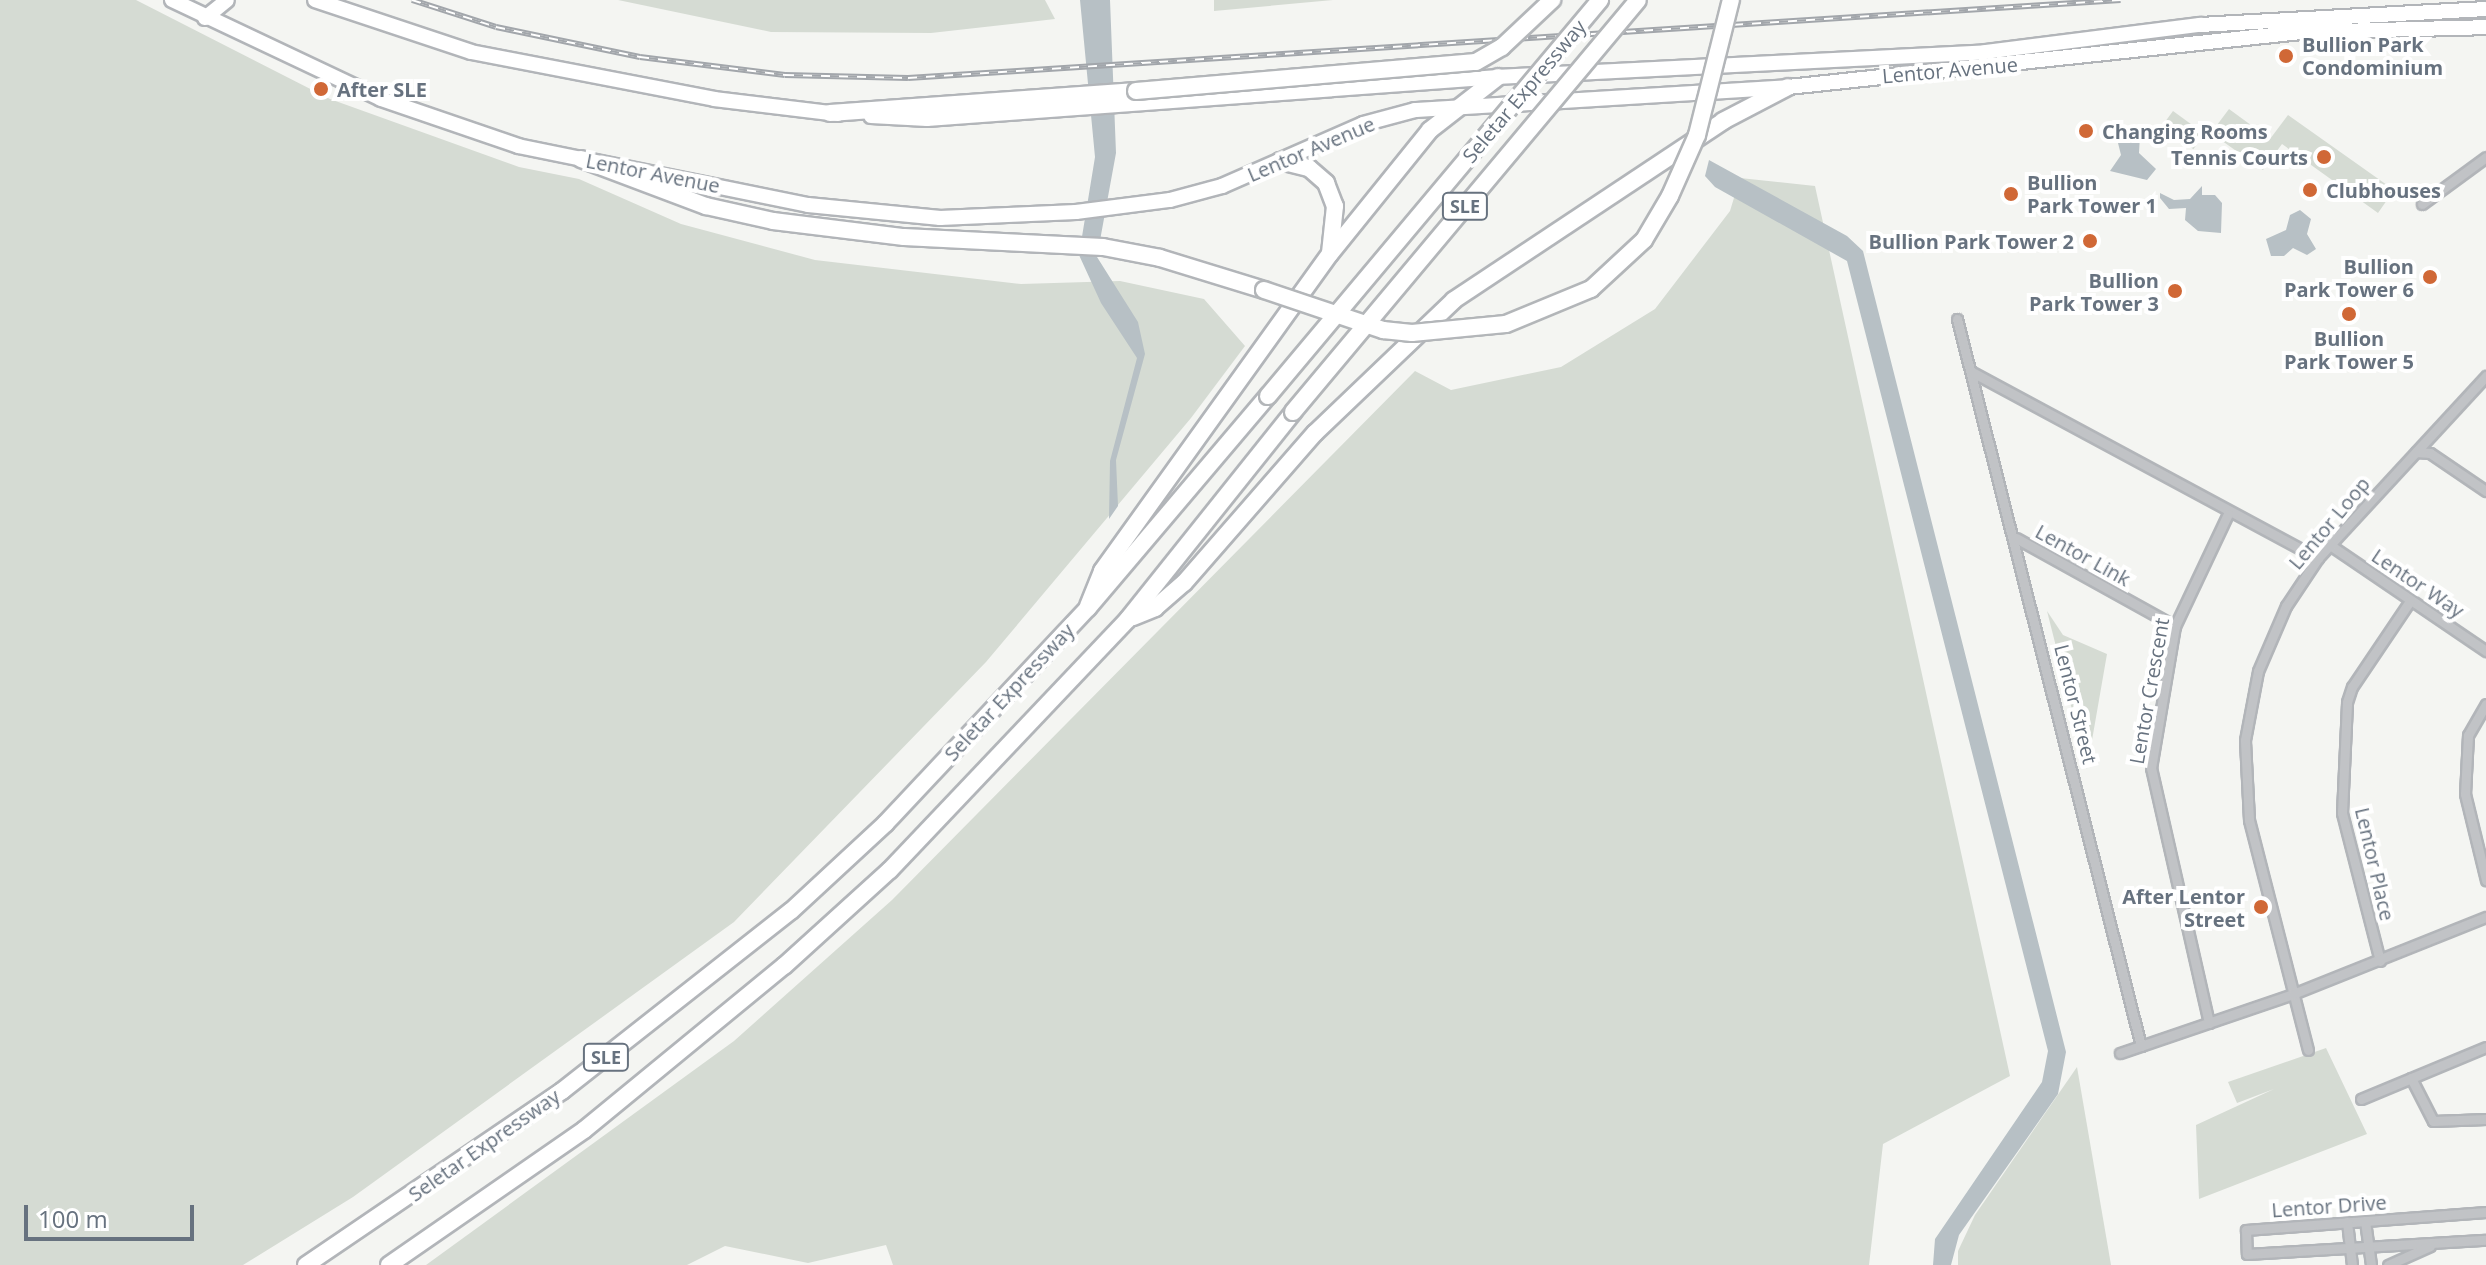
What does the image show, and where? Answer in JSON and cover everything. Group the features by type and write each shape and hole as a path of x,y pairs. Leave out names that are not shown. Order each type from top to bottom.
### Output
{"highway":[{"path":"830,113 1075,102 1476,62 1502,47 1552,0"},
{"name":"Seletar Expressway","path":"306,1265 562,1091 791,911 886,823 1088,608 1600,0"},
{"name":"Seletar Expressway","path":"389,1265 584,1130 784,966 890,870 1128,619 1293,412 1638,0"},
{"path":"581,159 639,183 740,213 866,234 1137,253 1383,330 1447,332 1506,324 1591,289 1644,240 1697,135 1731,0"},
{"path":"1088,608 1102,571 1330,254 1430,130 1498,77"},
{"path":"1128,619 1155,608 1184,583 1315,433 1454,300 1723,121 1788,87"},
{"path":"1280,161 1309,168 1326,183 1335,206 1330,254"}],"main road":[{"name":"Lentor Avenue","path":"172,0 205,18 418,114 518,146 808,205 893,217 1076,212 1183,197 1280,161 1384,117 1458,106 1692,90 1788,87 2258,35 2486,27"},
{"path":"205,18 227,0"},
{"path":"315,0 471,52 714,99 830,113"},
{"name":"Lentor Avenue","path":"1075,102 1131,103 1693,65 1971,53 2200,25 2486,9"},
{"path":"1692,90 1693,65"}],"street":[{"path":"2422,204 2486,157"},
{"name":"Lentor Street","path":"1957,319 2016,538 2141,1046"},
{"path":"1972,372 2228,514 2318,558"},
{"name":"Lentor Loop","path":"2308,1050 2249,820 2245,740 2262,661 2286,606 2318,558 2484,383"},
{"path":"2427,440 2430,453"},
{"path":"2416,452 2430,453 2486,491"},
{"name":"Lentor Crescent","path":"2209,1023 2152,774 2175,626 2228,514"},
{"name":"Lentor Link","path":"2016,538 2175,626"},
{"name":"Lentor Way","path":"2330,545 2486,651"},
{"name":"Lentor Place","path":"2380,961 2342,813 2347,702 2352,687 2410,601"},
{"path":"2486,704 2468,735 2465,794 2486,880"},
{"path":"2120,1053 2293,994 2486,917"},
{"path":"2361,1099 2486,1047"},
{"path":"2411,1078 2433,1121 2486,1119"},
{"name":"Lentor Drive","path":"2486,1212 2246,1230 2247,1254 2486,1240"},
{"path":"2365,1221 2371,1265"},
{"path":"2347,1222 2352,1265"},
{"path":"2388,1265 2437,1244"}],"shaded area":[{"path":"0,0 136,0 330,99 519,167 579,179 681,224 815,260 1021,284 1120,281 1204,299 1245,346 1191,418 986,662 734,922 353,1197 243,1265 0,1265"},
{"path":"618,0 1045,0 1055,19 931,33 771,32"},
{"path":"1080,0 1110,0 1116,153 1097,257 1138,322 1145,354 1116,460 1118,506 1109,519 1110,461 1137,358 1101,303 1079,255 1095,157"},
{"path":"1214,0 1333,0 1214,11"},
{"name":"Tennis Courts","path":"2229,109 2270,139 2288,115 2394,190 2378,213 2282,144 2263,170 2211,133"},
{"path":"2173,111 2205,134 2193,149 2162,126"},
{"path":"2130,128 2140,136 2139,153 2156,169 2147,180 2110,171 2121,155 2116,135"},
{"path":"1709,160 1847,236 1863,251 2066,1052 2058,1094 1959,1235 1951,1265 1933,1265 1935,1239 2042,1082 2048,1051 1847,261 1715,187 1705,176"},
{"path":"1740,178 1815,186 2010,1076 1883,1144 1869,1265 893,1265 886,1245 808,1263 725,1246 687,1265 426,1265 734,1041 892,900 1415,371 1451,390 1561,367 1655,309 1730,211"},
{"path":"2202,186 2202,195 2215,195 2222,203 2221,233 2198,231 2185,220 2186,208 2169,209 2160,198 2160,193 2174,200 2190,199"},
{"path":"2300,210 2311,219 2307,234 2316,249 2307,255 2293,248 2284,256 2271,256 2266,239 2286,230 2290,215"},
{"path":"2047,611 2063,635 2107,654 2087,769"},
{"path":"2326,1048 2367,1134 2199,1199 2196,1125 2274,1089 2237,1103 2228,1082"},
{"path":"2077,1067 2111,1265 1958,1265 1958,1251 1975,1215"}],"railway":[{"path":"412,0 496,27 640,57 785,75 908,78 2120,0"}],"place":[{"name":"Bullion Park Condominium","path":"2286,56"},
{"name":"After SLE","path":"321,89"},
{"name":"Changing Rooms","path":"2086,131"},
{"name":"Tennis Courts","path":"2324,157"},
{"name":"Clubhouses","path":"2310,190"},
{"name":"Bullion Park Tower 1","path":"2011,194"},
{"name":"Bullion Park Tower 2","path":"2090,241"},
{"name":"Bullion Park Tower 6","path":"2430,277"},
{"name":"Bullion Park Tower 3","path":"2175,291"},
{"name":"Bullion Park Tower 5","path":"2349,314"},
{"name":"After Lentor Street","path":"2261,907"}]}
